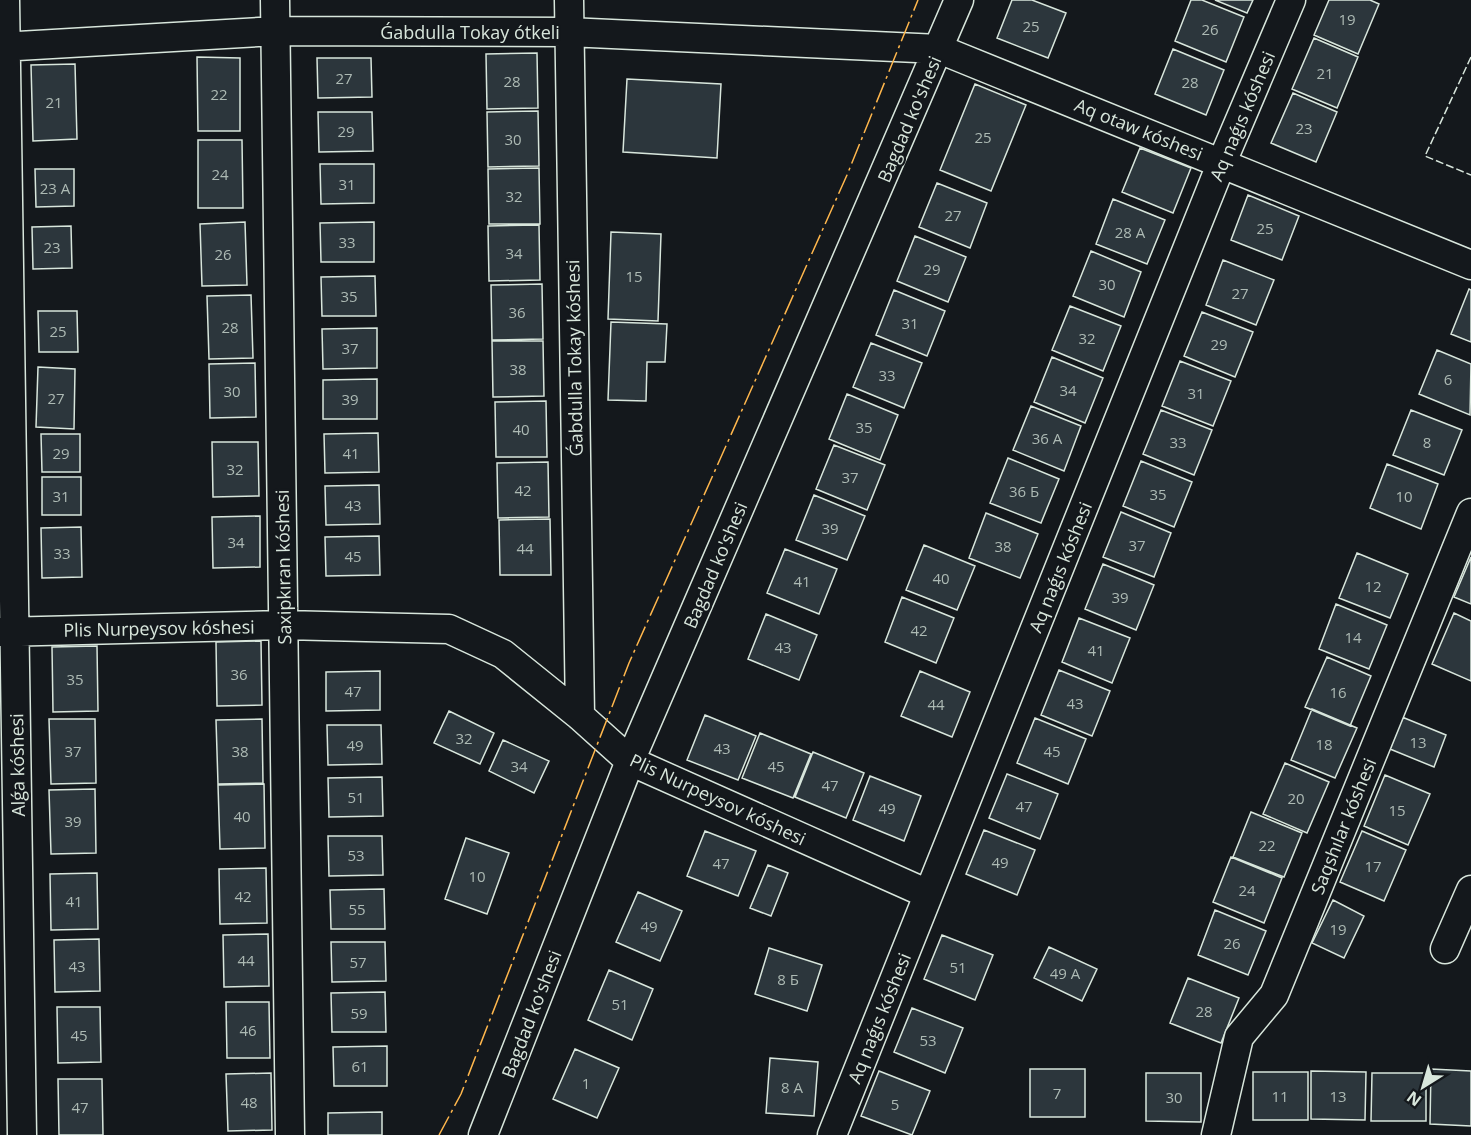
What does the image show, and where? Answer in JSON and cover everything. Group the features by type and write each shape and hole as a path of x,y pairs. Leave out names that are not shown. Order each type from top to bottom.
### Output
{"street":[{"name":"Alǵa kóshesi","path":"5,0 3,47 7,631 22,1135"},
{"name":"Saxipkıran kóshesi","path":"276,0 290,1135"},
{"name":"Ǵabdulla Tokay kóshesi","path":"569,0 580,716"},
{"name":"Bagdad ko'shesi","path":"483,1135 630,761 959,0"},
{"name":"Aq naǵıs kóshesi","path":"832,1135 1222,162 1290,0"},
{"name":"Ǵabdulla Tokay ótkeli","path":"3,47 276,31 568,32 939,49"},
{"name":"Aq otaw kóshesi","path":"939,49 1471,265"},
{"name":"Saqshılar kóshesi","path":"1216,1135 1239,1037 1274,995 1471,513"},
{"name":"Plis Nurpeysov kóshesi","path":"7,631 284,625 449,629 503,654 580,716 630,761 928,894"},
{"path":"1445,949 1471,890"}],"building":[{"path":"1012,0 1032,0 1066,13 1048,58 997,38"},
{"path":"1191,0 1202,0 1244,17 1226,62 1175,41"},
{"path":"1215,0 1253,0 1247,13"},
{"path":"1329,0 1370,0 1379,4 1358,54 1314,35"},
{"path":"1314,38 1358,57 1337,108 1292,89"},
{"path":"1173,49 1224,70 1206,115 1155,94"},
{"path":"537,53 538,108 487,109 486,54"},
{"path":"197,57 240,58 240,131 198,131"},
{"path":"317,58 371,58 372,97 318,98"},
{"path":"75,64 77,139 33,141 31,65"},
{"path":"627,79 721,84 717,158 623,152"},
{"path":"975,84 1026,105 991,191 940,170"},
{"path":"1293,93 1337,112 1316,162 1271,143"},
{"path":"538,111 539,166 488,167 487,112"},
{"path":"318,112 372,112 373,151 319,152"},
{"path":"198,140 242,140 243,208 198,208"},
{"path":"1140,148 1191,168 1173,213 1122,192"},
{"path":"320,164 374,164 374,203 321,204"},
{"path":"539,168 540,224 489,224 488,169"},
{"path":"35,169 74,169 74,206 36,207"},
{"path":"937,183 987,203 970,248 919,227"},
{"path":"1248,195 1299,216 1282,260 1231,240"},
{"path":"1113,199 1165,220 1147,264 1096,244"},
{"path":"245,222 247,285 202,286 200,224"},
{"path":"374,222 374,262 321,262 320,223"},
{"path":"539,225 540,280 489,281 488,226"},
{"path":"71,226 72,268 33,269 32,227"},
{"path":"611,232 661,234 658,321 608,319"},
{"path":"915,236 966,257 948,302 897,281"},
{"path":"1091,251 1141,272 1124,317 1073,296"},
{"path":"1223,260 1274,280 1256,325 1206,305"},
{"path":"375,276 376,316 322,316 321,277"},
{"path":"542,284 543,339 492,340 491,285"},
{"path":"1469,289 1471,290 1471,342 1451,334"},
{"path":"894,290 945,311 927,356 876,335"},
{"path":"251,295 253,358 209,359 207,296"},
{"path":"1070,306 1121,326 1103,371 1052,350"},
{"path":"38,311 77,311 78,352 39,352"},
{"path":"1202,312 1253,332 1235,377 1184,356"},
{"path":"611,322 667,324 665,362 647,362 646,401 608,400"},
{"path":"377,328 377,368 323,369 322,329"},
{"path":"492,341 543,341 544,396 493,397"},
{"path":"871,343 922,363 904,408 853,387"},
{"path":"1437,350 1471,364 1470,415 1419,394"},
{"path":"1052,357 1103,378 1085,423 1034,402"},
{"path":"1180,361 1231,381 1213,426 1162,406"},
{"path":"255,363 256,417 210,418 209,364"},
{"path":"38,367 75,369 74,429 36,427"},
{"path":"377,379 377,419 323,419 323,380"},
{"path":"847,394 898,415 880,460 829,439"},
{"path":"546,401 547,457 496,457 495,402"},
{"path":"1031,406 1081,426 1064,471 1013,450"},
{"path":"1161,410 1212,430 1194,475 1143,454"},
{"path":"1411,410 1462,430 1444,475 1393,455"},
{"path":"378,433 379,472 325,473 324,434"},
{"path":"41,434 80,434 80,472 42,472"},
{"path":"212,442 258,442 259,496 213,497"},
{"path":"834,445 885,465 867,510 816,489"},
{"path":"1008,458 1059,479 1041,523 990,503"},
{"path":"1141,461 1192,482 1174,527 1123,506"},
{"path":"548,462 549,517 498,518 497,463"},
{"path":"1387,464 1438,484 1421,529 1370,508"},
{"path":"42,477 81,477 81,515 42,515"},
{"path":"379,485 380,524 326,525 325,486"},
{"path":"814,495 865,516 847,560 796,540"},
{"path":"1121,512 1171,533 1154,577 1103,557"},
{"path":"986,513 1038,534 1020,578 969,558"},
{"path":"260,516 260,567 213,568 212,517"},
{"path":"550,519 551,575 500,575 499,520"},
{"path":"81,527 82,577 42,578 41,528"},
{"path":"379,536 380,575 326,576 325,537"},
{"path":"924,545 975,566 957,610 906,590"},
{"path":"785,549 837,569 819,614 767,593"},
{"path":"1357,553 1408,574 1390,618 1339,598"},
{"path":"1471,557 1471,604 1454,597"},
{"path":"1103,564 1154,585 1136,630 1085,609"},
{"path":"902,597 954,618 936,663 885,642"},
{"path":"1336,604 1387,625 1369,669 1319,649"},
{"path":"1454,613 1471,621 1471,681 1432,664"},
{"path":"766,614 817,635 799,680 748,659"},
{"path":"1079,618 1130,638 1112,683 1062,662"},
{"path":"261,641 262,705 217,706 216,642"},
{"path":"97,646 98,711 53,712 52,647"},
{"path":"1327,657 1371,676 1350,726 1305,707"},
{"path":"1059,670 1110,691 1092,736 1041,715"},
{"path":"380,671 380,710 326,711 326,672"},
{"path":"920,671 970,692 952,737 901,716"},
{"path":"1312,709 1357,728 1335,778 1291,760"},
{"path":"449,711 494,733 480,764 434,743"},
{"path":"705,715 756,736 738,780 687,760"},
{"path":"1402,717 1446,735 1434,767 1390,749"},
{"path":"1035,718 1086,739 1068,784 1017,763"},
{"path":"49,719 95,719 96,783 51,784"},
{"path":"262,719 263,783 218,784 216,720"},
{"path":"327,725 381,725 382,764 328,765"},
{"path":"760,733 811,754 793,798 742,778"},
{"path":"503,740 549,761 534,793 489,771"},
{"path":"813,752 864,773 846,818 795,797"},
{"path":"1285,763 1329,782 1307,833 1263,814"},
{"path":"1007,774 1058,794 1040,839 989,818"},
{"path":"1385,775 1430,794 1408,845 1364,826"},
{"path":"870,776 921,796 904,841 853,820"},
{"path":"382,777 383,816 329,817 328,778"},
{"path":"264,784 265,848 220,849 218,785"},
{"path":"95,789 96,853 51,854 49,790"},
{"path":"1251,812 1302,833 1284,877 1233,857"},
{"path":"984,830 1035,850 1017,895 966,874"},
{"path":"705,831 756,851 738,896 687,876"},
{"path":"1362,831 1406,850 1384,901 1340,882"},
{"path":"328,836 382,836 383,875 329,876"},
{"path":"466,838 509,853 487,914 445,899"},
{"path":"1231,857 1282,878 1264,923 1213,902"},
{"path":"768,865 788,873 771,916 750,908"},
{"path":"266,868 267,923 220,924 219,869"},
{"path":"97,873 98,929 51,930 50,874"},
{"path":"384,889 385,929 331,929 330,890"},
{"path":"638,892 682,911 660,961 616,942"},
{"path":"1333,900 1364,916 1344,958 1312,943"},
{"path":"1215,910 1266,931 1248,975 1198,955"},
{"path":"268,934 269,986 224,987 223,935"},
{"path":"942,935 993,955 975,1000 924,979"},
{"path":"99,939 100,991 55,992 54,940"},
{"path":"331,942 385,942 386,981 332,982"},
{"path":"1049,947 1097,969 1082,1001 1034,978"},
{"path":"769,948 822,965 807,1011 755,994"},
{"path":"609,970 653,989 632,1040 588,1020"},
{"path":"1188,978 1239,998 1221,1043 1170,1023"},
{"path":"385,992 386,1032 332,1032 331,993"},
{"path":"226,1002 269,1002 270,1058 227,1058"},
{"path":"57,1007 100,1007 101,1062 58,1063"},
{"path":"912,1008 963,1028 945,1073 894,1052"},
{"path":"387,1046 387,1086 334,1086 333,1047"},
{"path":"575,1049 619,1068 597,1118 553,1099"},
{"path":"770,1058 818,1062 814,1116 766,1113"},
{"path":"1030,1069 1085,1069 1085,1117 1030,1117"},
{"path":"1431,1069 1471,1071 1471,1126 1430,1124"},
{"path":"879,1071 930,1091 912,1135 861,1116"},
{"path":"1311,1071 1366,1072 1365,1120 1311,1119"},
{"path":"1253,1072 1308,1072 1308,1120 1253,1120"},
{"path":"271,1073 272,1130 228,1131 226,1074"},
{"path":"1146,1073 1201,1073 1201,1122 1146,1121"},
{"path":"1372,1073 1426,1073 1426,1121 1371,1121"},
{"path":"58,1079 102,1079 103,1135 59,1135"},
{"path":"382,1112 382,1135 328,1135 328,1113"}],"fence":[{"path":"1471,57 1425,156 1471,175"}],"power":[{"path":"439,1135 461,1094 629,663 847,175 918,0"}]}
